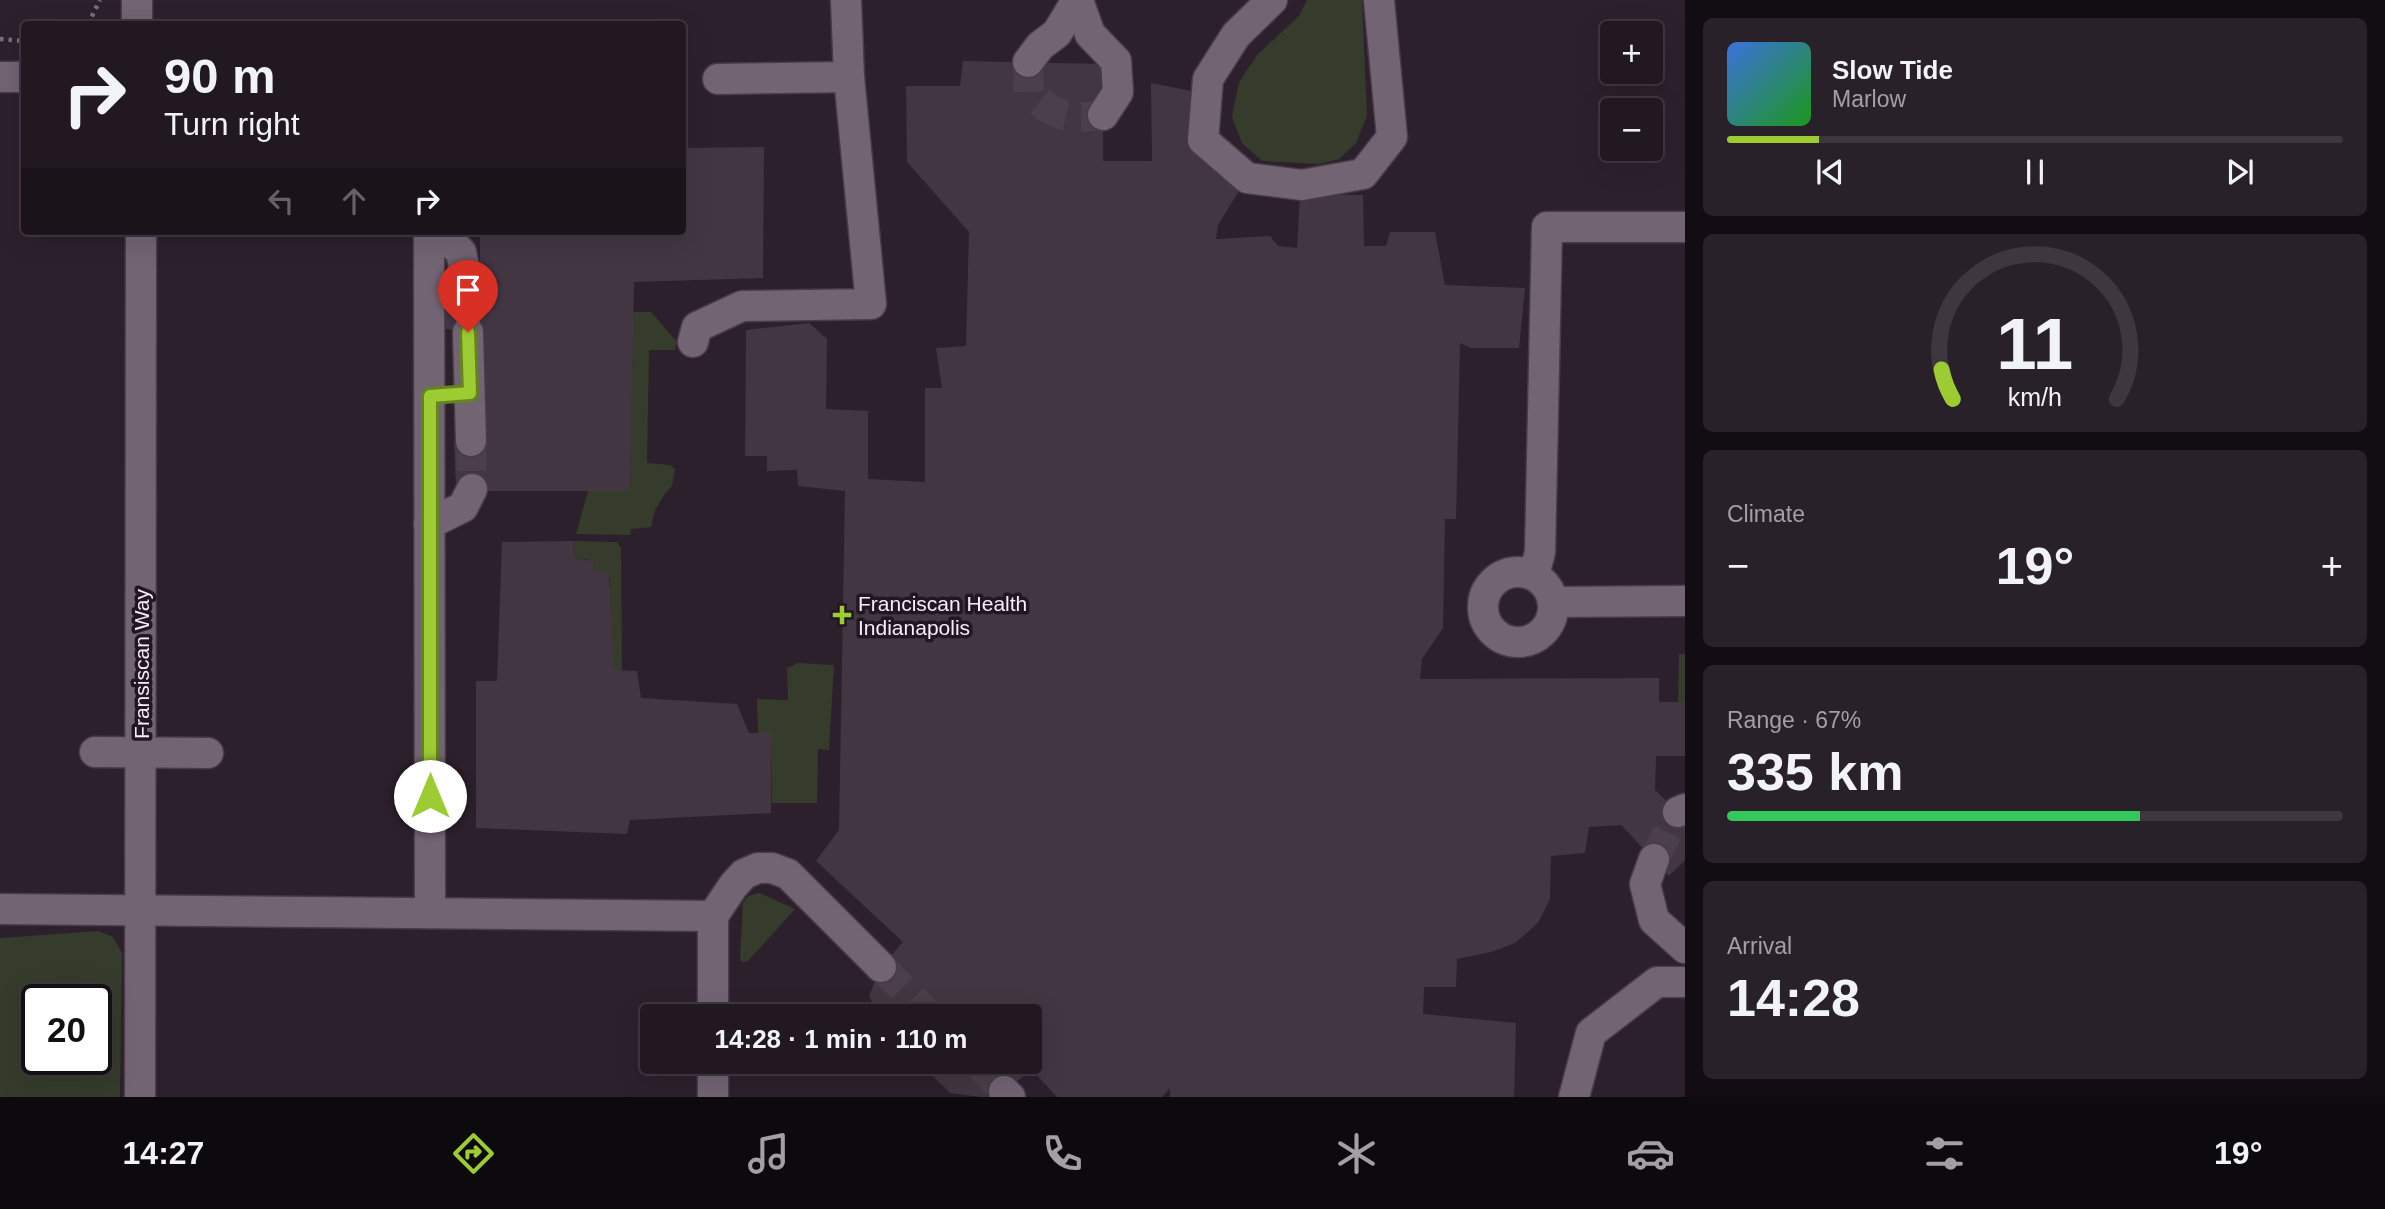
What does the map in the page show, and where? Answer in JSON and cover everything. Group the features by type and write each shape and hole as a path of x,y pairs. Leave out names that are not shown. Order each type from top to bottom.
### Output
{"street":[{"path":"137,0 137,21"},
{"path":"693,342 697,327 741,306 871,304 849,77 846,0"},
{"path":"1028,62 1040,46 1057,33 1077,0"},
{"path":"1077,0 1090,34 1116,61 1118,92 1103,116"},
{"path":"1272,0 1236,35 1208,79 1203,140 1247,178 1302,185 1363,174 1392,137 1379,0"},
{"path":"0,77 21,77"},
{"path":"718,79 849,77"},
{"path":"1534,575 1540,552 1547,227 1685,227"},
{"name":"Fransiscan Way","path":"140,1097 141,235"},
{"path":"429,235 430,913"},
{"path":"442,235 461,252 467,282"},
{"path":"468,332 471,441"},
{"path":"430,396 470,393"},
{"path":"429,524 463,507 472,489"},
{"path":"1523,572 1534,575 1543,582 1550,591 1553,602 1553,614 1549,624 1532,640 1520,642 1509,641 1490,628 1483,606 1485,594 1500,577 1523,572"},
{"path":"1553,602 1685,601"},
{"path":"95,752 208,754"},
{"path":"1654,859 1645,884 1654,920 1685,948"},
{"path":"713,1004 713,916 744,874 758,868 772,868 788,874 881,967"},
{"path":"0,909 713,916"},
{"path":"1574,1097 1591,1033 1657,982 1685,982"},
{"path":"713,1074 713,1097"}],"path":[{"path":"90,21 100,0"},
{"path":"0,39 21,41"}],"green space":[{"path":"1307,0 1362,0 1367,116 1356,143 1339,159 1320,164 1262,161 1242,143 1232,117 1239,82 1258,54 1299,16"},
{"path":"633,312 651,312 677,342 675,350 649,350 647,463 670,465 675,469 672,486 655,510 651,527 631,529 630,535 576,534 588,491 630,491"},
{"path":"573,541 617,542 621,548 622,671 611,671 610,578 593,577 591,560 575,558"},
{"path":"1679,654 1685,654 1685,702 1678,702"},
{"path":"798,663 834,665 829,750 818,749 817,803 772,803 772,734 758,733 757,699 788,700 787,668"},
{"path":"759,893 795,909 748,961 743,962 740,959 743,903 748,896"},
{"path":"99,931 113,937 122,953 120,1097 0,1097 0,938"}],"building":[{"name":"Franciscan Health Indianapolis","path":"963,61 1103,64 1103,161 1152,161 1151,83 1212,95 1214,146 1247,178 1218,225 1216,239 1270,236 1278,246 1297,248 1300,195 1363,195 1364,246 1386,246 1390,232 1435,232 1445,285 1525,288 1519,348 1471,348 1460,343 1456,519 1445,519 1443,628 1422,659 1420,679 1659,678 1659,702 1685,702 1685,756 1656,756 1655,790 1685,819 1685,860 1669,876 1621,825 1589,827 1585,853 1551,856 1550,899 1538,923 1515,943 1491,952 1457,959 1456,987 1424,987 1423,1014 1516,1023 1514,1097 1170,1097 1170,1088 1162,1097 1057,1097 1036,1074 1042,1074 1042,1004 873,1004 869,996 881,967 903,942 816,861 839,830 845,491 798,486 797,470 767,471 767,456 745,456 746,330 809,323 827,339 826,409 868,411 868,479 925,482 925,388 942,388 936,348 966,346 969,232 907,162 906,86 960,86"},
{"path":"764,147 763,278 634,282 630,491 481,491 456,486 454,442 484,440 476,333 440,328 442,282 480,282 480,235 686,235 686,148"},
{"path":"573,541 575,558 594,561 593,570 609,572 614,670 637,671 641,698 737,704 749,733 772,733 771,813 630,820 627,834 476,828 476,681 497,681 502,542"},
{"name":"Franciscan Health Indianapolis","path":"931,1074 1027,1074 996,1097 950,1093"}],"tunnel":[{"path":"1028,62 1029,93 1046,107 1071,116 1103,115"},
{"path":"467,282 468,332"},
{"path":"471,441 472,489"},
{"path":"1654,859 1678,812"},
{"path":"881,967 918,1004"},
{"path":"988,1074 1004,1091"}],"place":[{"name":"Franciscan Health Indianapolis","path":"842,615"}],"route":[{"path":"430,796 430,396 470,393 468,332"}]}
